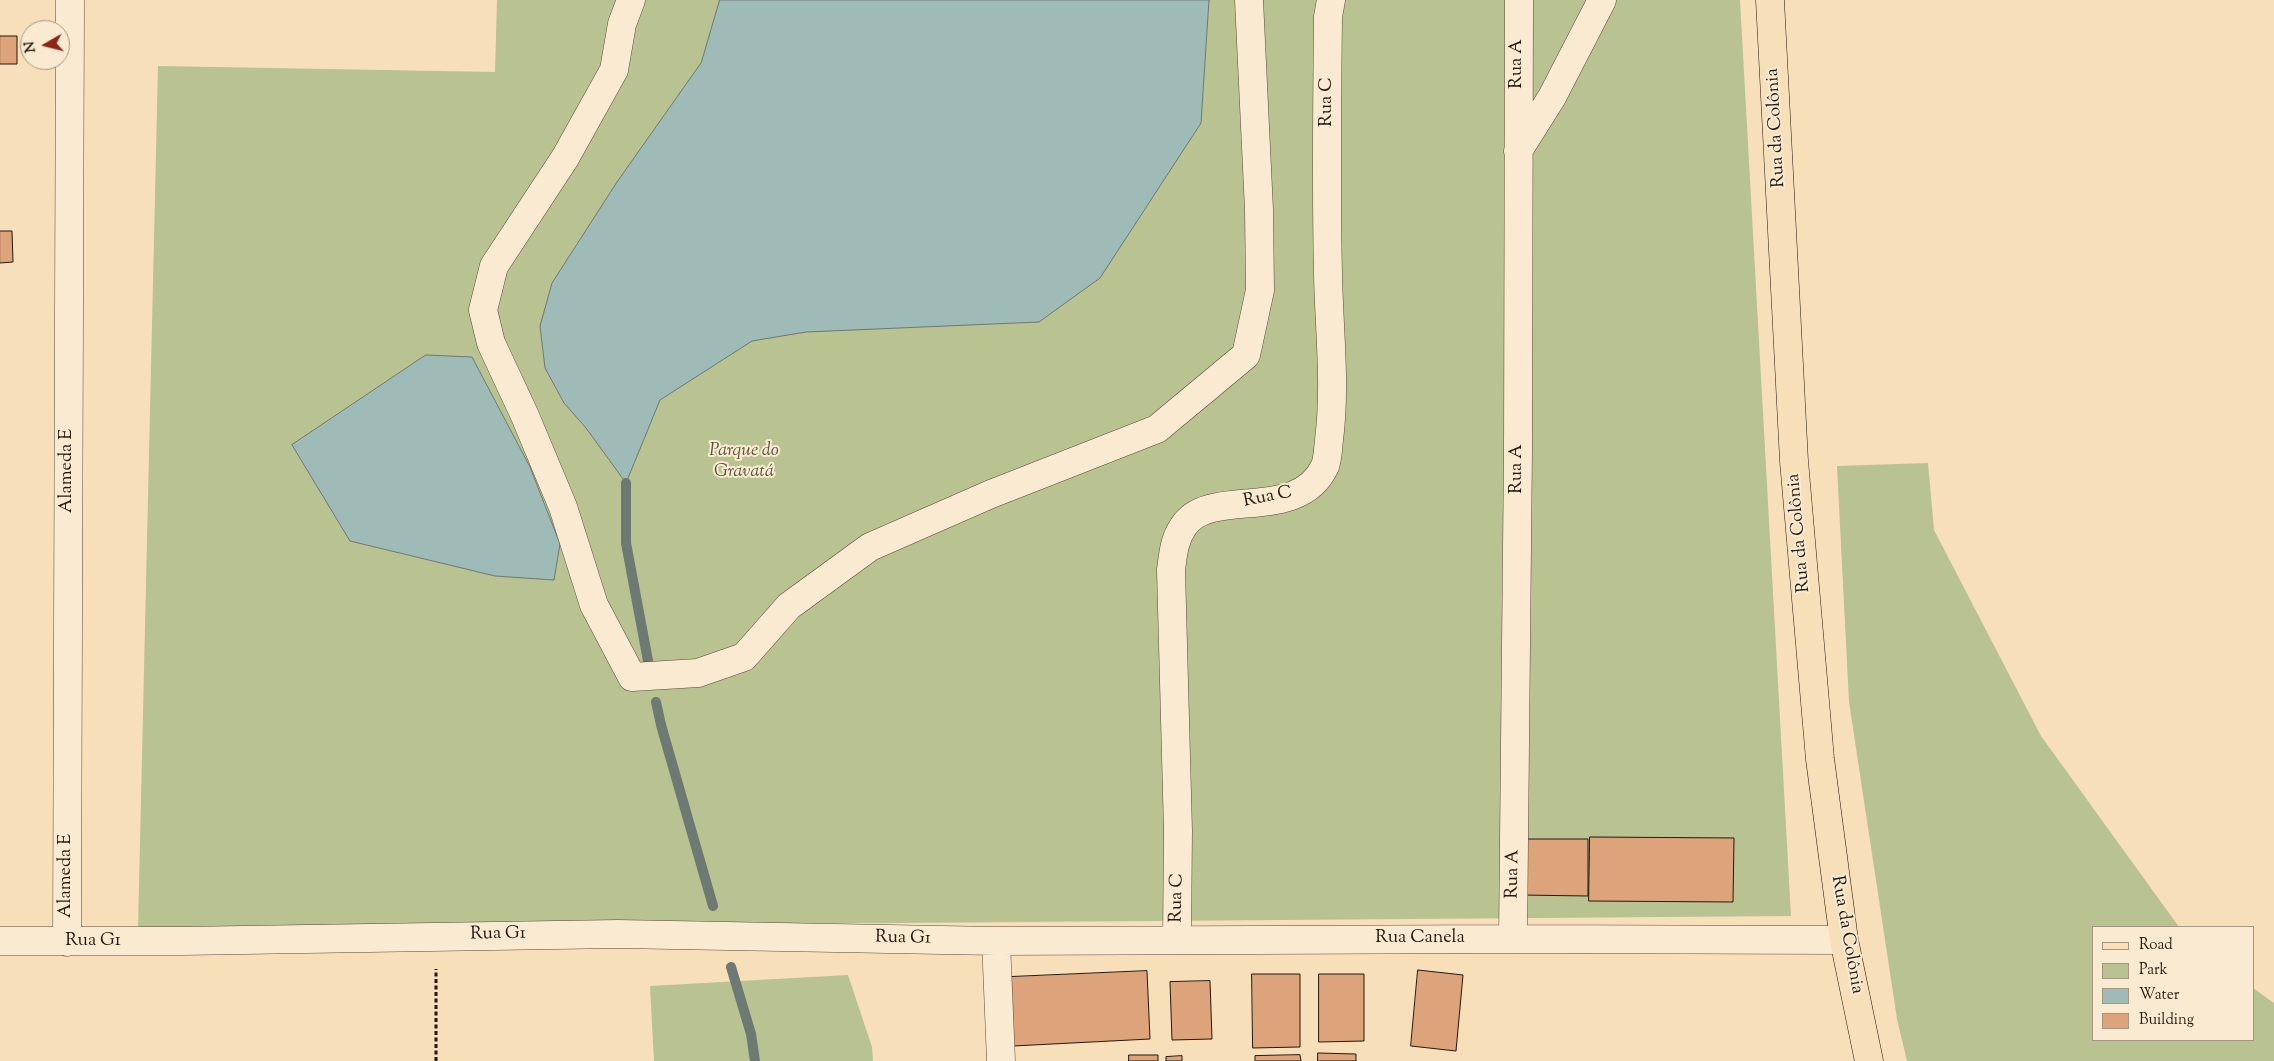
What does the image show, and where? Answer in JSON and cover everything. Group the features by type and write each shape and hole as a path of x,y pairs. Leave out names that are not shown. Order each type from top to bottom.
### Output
{"main road":[{"name":"Rua da Colônia","path":"1770,0 1794,461 1820,759 1844,940 1869,1061"}],"street":[{"name":"Alameda E","path":"67,942 70,0"},
{"path":"630,0 622,24 614,70 565,158 494,266 483,310 491,343 525,416 563,507 594,605 632,678 698,673 744,657 788,606 870,547 992,494 1157,429 1246,355 1260,290 1259,210 1249,0"},
{"name":"Rua C","path":"1177,940 1178,830 1171,570 1175,545 1183,526 1192,518 1218,507 1263,503 1283,499 1301,492 1318,478 1326,464 1332,421 1328,273 1328,17 1331,0"},
{"name":"Rua A","path":"1514,939 1519,0"},
{"path":"1518,151 1552,97 1602,0"},
{"name":"Rua G1","path":"0,941 67,942 618,934 996,941"},
{"name":"Rua Canela","path":"996,941 1844,940"},
{"path":"996,941 1001,1061"}],"path":[{"path":"436,1061 437,936"}],"green space":[{"name":"Parque do Gravatá","path":"497,0 1740,0 1791,916 138,929 158,66 495,72"},
{"path":"1928,463 1934,530 2041,736 2178,926 2092,926 2092,1041 2254,1041 2254,989 2274,1003 2274,1061 1907,1061 1897,1019 1849,702 1837,466"},
{"path":"848,975 872,1047 873,1061 654,1061 650,986"}],"water":[{"path":"720,0 1209,0 1201,123 1100,278 1039,322 806,332 752,341 660,400 626,483 586,428 564,403 545,368 540,326 552,283 617,182 701,63"},
{"path":"426,355 472,357 530,467 560,544 554,580 495,576 350,541 292,445"}],"building":[{"path":"0,36 17,36 17,64 0,64"},
{"path":"0,231 12,231 13,262 0,263"},
{"path":"1590,837 1734,838 1733,902 1589,901"},
{"path":"1521,839 1588,839 1588,896 1520,895"},
{"path":"1418,970 1463,975 1456,1051 1411,1046"},
{"path":"1147,971 1150,1039 1013,1046 1010,977"},
{"path":"1252,974 1300,974 1300,1047 1253,1048"},
{"path":"1319,974 1364,974 1364,1041 1319,1042"},
{"path":"1210,981 1212,1039 1172,1040 1170,982"},
{"path":"1318,1053 1356,1054 1356,1061 1318,1061"},
{"path":"1129,1055 1158,1055 1158,1061 1129,1061"},
{"path":"1300,1055 1301,1061 1255,1061 1255,1056"},
{"path":"1182,1056 1182,1061 1166,1061 1166,1057"}],"waterway":[{"path":"626,483 626,543 649,666"},
{"path":"656,702 713,906"},
{"path":"731,967 751,1034 755,1061"}]}
